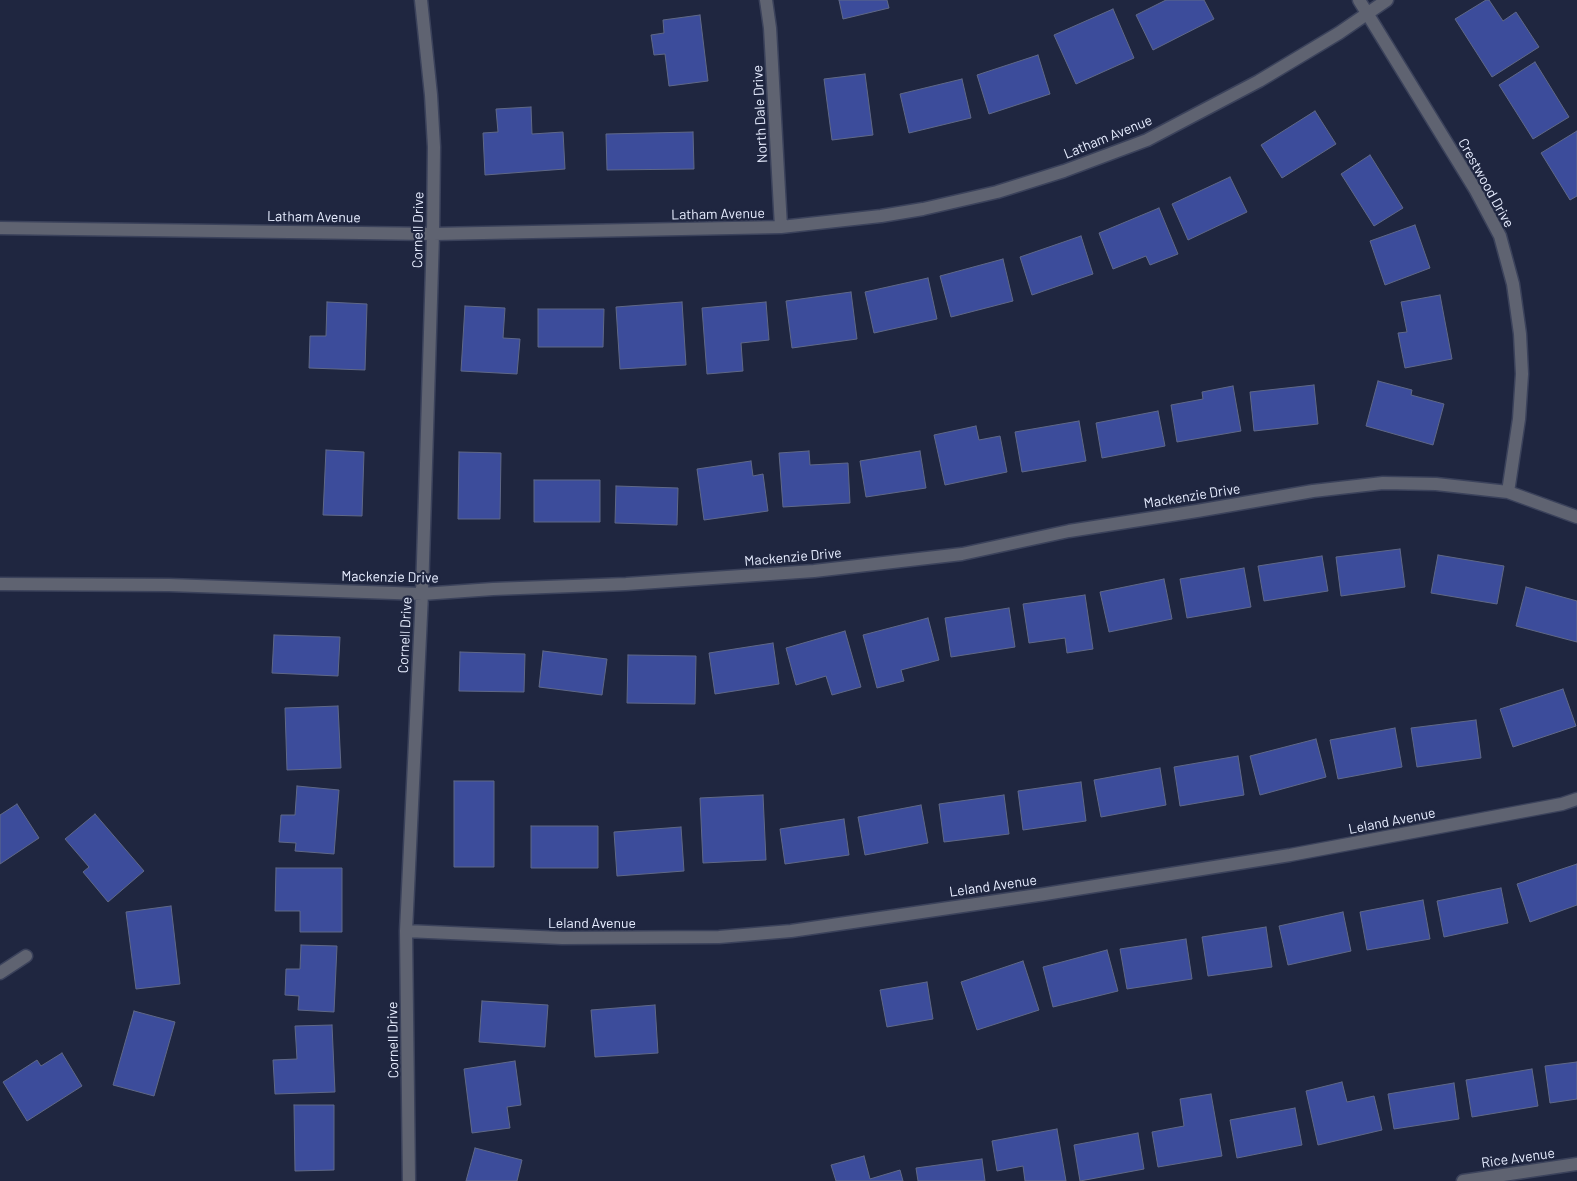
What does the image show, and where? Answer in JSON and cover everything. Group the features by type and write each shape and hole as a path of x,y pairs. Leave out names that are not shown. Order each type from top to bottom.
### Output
{"street":[{"name":"Cornell Drive","path":"409,1181 406,931 422,594 434,146 431,95 421,0"},
{"name":"North Dale Drive","path":"766,0 770,28 781,228"},
{"name":"Crestwood Drive","path":"1359,0 1475,189 1500,236 1514,292 1520,334 1522,374 1508,492"},
{"name":"Latham Avenue","path":"0,228 433,234 781,228 881,216 923,209 997,192 1064,171 1147,140 1267,76 1368,14 1387,0"},
{"name":"Mackenzie Drive","path":"0,584 169,585 422,594 493,589 626,584 814,571 962,554 1069,531 1313,491 1384,483 1436,484 1508,492 1577,517"},
{"name":"Leland Avenue","path":"406,931 562,938 719,937 791,931 1045,894 1290,855 1562,804 1577,799"},
{"path":"0,973 26,956"},
{"name":"Rice Avenue","path":"1463,1181 1577,1164"}],"building":[{"path":"839,0 887,0 889,8 843,19"},
{"path":"1166,0 1204,0 1214,19 1153,50 1136,15"},
{"path":"1489,0 1503,21 1516,12 1539,47 1492,77 1455,19"},
{"path":"1113,9 1134,58 1076,84 1054,35"},
{"path":"700,15 708,81 669,86 665,54 654,55 651,35 664,33 663,20"},
{"path":"1038,55 1050,94 989,114 977,75"},
{"path":"1535,62 1569,117 1533,139 1499,85"},
{"path":"865,74 873,135 832,140 824,79"},
{"path":"962,79 971,118 909,133 900,94"},
{"path":"531,107 532,134 563,132 565,169 485,175 483,133 498,132 496,109"},
{"path":"1315,111 1336,144 1282,178 1261,145"},
{"path":"1577,131 1577,196 1570,200 1541,153"},
{"path":"693,132 694,169 607,170 606,134"},
{"path":"1370,155 1403,208 1374,226 1341,174"},
{"path":"1230,177 1247,212 1188,240 1172,204"},
{"path":"1159,208 1178,254 1150,265 1146,256 1113,269 1099,233"},
{"path":"1415,225 1430,268 1385,285 1370,241"},
{"path":"1081,236 1093,274 1032,295 1020,257"},
{"path":"1003,259 1013,301 951,317 940,276"},
{"path":"928,278 937,319 874,333 865,292"},
{"path":"851,292 857,339 792,348 786,301"},
{"path":"1440,295 1452,359 1405,368 1398,333 1407,332 1401,302"},
{"path":"327,302 367,304 365,370 309,368 310,336 326,336"},
{"path":"682,302 686,365 620,369 616,307"},
{"path":"766,302 769,340 741,343 743,371 707,374 702,308"},
{"path":"465,306 505,308 503,338 520,339 517,374 461,371"},
{"path":"538,309 604,309 603,347 538,347"},
{"path":"1378,381 1412,390 1411,395 1444,404 1433,445 1366,426"},
{"path":"1314,385 1318,424 1254,431 1250,392"},
{"path":"1233,386 1241,431 1177,442 1171,405 1203,399 1202,392"},
{"path":"1158,411 1165,446 1102,458 1096,423"},
{"path":"1079,421 1086,461 1022,472 1015,432"},
{"path":"976,426 979,440 1000,436 1007,472 945,485 934,435"},
{"path":"326,450 364,452 362,516 323,515"},
{"path":"809,451 810,465 848,463 850,503 783,507 779,453"},
{"path":"920,451 926,488 866,497 860,461"},
{"path":"459,452 501,453 500,519 458,519"},
{"path":"751,461 753,476 763,474 768,511 704,520 697,469"},
{"path":"534,480 600,480 600,522 534,522"},
{"path":"616,486 678,488 677,525 615,523"},
{"path":"1400,549 1405,587 1341,596 1336,557"},
{"path":"1438,555 1504,566 1497,604 1431,593"},
{"path":"1322,556 1328,591 1264,601 1258,566"},
{"path":"1244,568 1251,607 1187,618 1180,579"},
{"path":"1164,579 1172,619 1109,632 1100,592"},
{"path":"1526,587 1577,601 1577,642 1516,626"},
{"path":"1085,595 1093,649 1067,653 1065,638 1029,643 1023,604"},
{"path":"1009,608 1015,647 951,657 945,618"},
{"path":"928,618 939,660 901,670 904,681 877,688 863,635"},
{"path":"845,631 861,687 832,695 826,676 796,685 786,648"},
{"path":"274,635 340,637 338,676 272,673"},
{"path":"773,643 779,684 715,694 709,653"},
{"path":"543,651 607,659 602,695 539,687"},
{"path":"460,652 525,654 524,692 459,691"},
{"path":"628,655 696,656 695,704 627,703"},
{"path":"1563,689 1576,726 1513,747 1500,709"},
{"path":"338,706 341,768 287,770 285,708"},
{"path":"1476,720 1481,758 1417,767 1411,728"},
{"path":"1395,728 1402,767 1338,779 1330,740"},
{"path":"1316,739 1326,777 1260,795 1250,756"},
{"path":"1238,756 1244,795 1180,806 1174,767"},
{"path":"1160,768 1166,805 1101,817 1094,780"},
{"path":"454,781 494,781 494,867 454,867"},
{"path":"1081,782 1086,821 1023,830 1018,791"},
{"path":"297,786 339,790 334,854 295,851 296,843 279,842 281,815 295,815"},
{"path":"763,795 766,860 703,863 700,798"},
{"path":"1004,795 1009,834 944,842 939,804"},
{"path":"17,804 39,838 0,864 0,815"},
{"path":"921,805 928,843 865,855 858,817"},
{"path":"95,814 144,871 108,902 83,872 89,867 65,839"},
{"path":"844,819 849,855 785,864 780,829"},
{"path":"531,826 598,826 598,868 531,868"},
{"path":"681,827 684,871 617,876 614,832"},
{"path":"1577,864 1577,905 1530,922 1517,884"},
{"path":"276,868 342,868 342,932 300,932 300,911 275,911"},
{"path":"1501,888 1508,923 1444,937 1437,901"},
{"path":"1423,900 1430,939 1367,950 1360,912"},
{"path":"171,906 180,984 136,989 126,912"},
{"path":"1343,912 1351,951 1288,965 1279,926"},
{"path":"1266,927 1272,967 1208,976 1202,937"},
{"path":"1186,939 1192,979 1127,989 1120,949"},
{"path":"301,945 337,946 334,1012 298,1010 299,996 285,995 286,969 300,969"},
{"path":"1107,950 1118,991 1053,1007 1043,967"},
{"path":"1023,961 1039,1010 977,1030 961,982"},
{"path":"927,982 933,1019 887,1027 880,990"},
{"path":"482,1001 548,1005 545,1047 479,1042"},
{"path":"655,1005 658,1053 595,1057 591,1010"},
{"path":"134,1011 175,1022 154,1096 113,1085"},
{"path":"332,1025 335,1092 275,1094 273,1060 297,1059 295,1026"},
{"path":"62,1053 82,1086 27,1121 3,1082 37,1060 41,1066"},
{"path":"515,1061 521,1105 507,1107 510,1128 472,1133 464,1069"},
{"path":"1577,1062 1577,1099 1550,1103 1545,1066"},
{"path":"1532,1069 1538,1106 1472,1117 1466,1080"},
{"path":"1342,1082 1347,1102 1374,1096 1382,1130 1318,1145 1306,1091"},
{"path":"1454,1083 1459,1119 1394,1129 1388,1094"},
{"path":"1211,1094 1222,1156 1158,1167 1152,1132 1184,1126 1180,1099"},
{"path":"294,1105 334,1105 334,1170 295,1171"},
{"path":"1295,1108 1302,1145 1237,1158 1230,1120"},
{"path":"1057,1129 1066,1181 1025,1181 1023,1166 997,1171 992,1141"},
{"path":"1138,1133 1144,1169 1080,1181 1074,1145"},
{"path":"475,1148 522,1160 517,1181 466,1181"},
{"path":"864,1156 870,1179 900,1170 903,1181 836,1181 831,1165"},
{"path":"982,1159 985,1181 918,1181 916,1168"}]}
